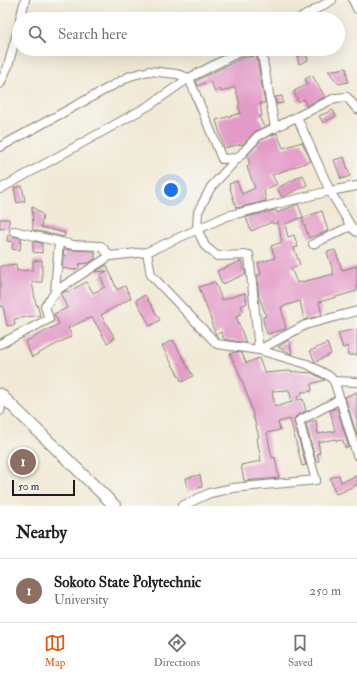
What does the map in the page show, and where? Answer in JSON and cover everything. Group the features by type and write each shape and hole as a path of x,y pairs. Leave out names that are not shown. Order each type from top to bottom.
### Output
{"street":[{"path":"22,12 25,0"},
{"path":"311,12 332,0"},
{"path":"354,0 357,9"},
{"path":"0,84 8,66 12,51"},
{"path":"0,189 150,105 189,78 231,56"},
{"path":"262,56 275,128"},
{"path":"0,147 130,76 149,71 176,74 189,78"},
{"path":"189,78 222,159 238,158"},
{"path":"259,350 249,255 217,256 205,246 197,229 198,212 211,187 258,136 335,98 347,97 357,109"},
{"path":"297,117 330,191 354,229 314,244"},
{"path":"0,344 49,319 45,306 55,292 110,256 147,252 227,216 356,185"},
{"path":"14,231 73,245 101,246 110,256"},
{"path":"55,292 59,242"},
{"path":"147,252 151,275 213,340 222,345 259,350 307,364 329,376 334,381 357,455"},
{"path":"259,350 305,325 357,311"},
{"path":"334,381 357,382"},
{"path":"0,411 1,395"},
{"path":"1,395 115,506"},
{"path":"182,506 210,493 233,488 316,480 299,421 340,399"}],"building":[{"path":"257,56 265,103 260,103 262,116 259,116 264,127 254,132 242,145 224,148 216,120 241,113 235,87 221,92 220,89 215,92 210,81 198,86 196,81 242,58"},
{"path":"307,56 308,60 299,64 297,57"},
{"path":"346,68 348,82 339,84 328,71"},
{"path":"312,75 325,97 306,106 304,99 298,102 294,91 308,84 305,79"},
{"path":"282,96 283,103 276,104 275,97"},
{"path":"333,110 336,116 323,123 319,116"},
{"path":"277,133 283,148 302,142 311,161 272,175 277,184 264,190 266,201 236,208 229,184 237,181 242,194 255,188 247,167 250,165 247,156 261,140"},
{"path":"344,157 350,176 341,179 334,160"},
{"path":"303,175 307,185 282,197 277,188"},
{"path":"22,186 25,201 17,203 14,188"},
{"path":"298,204 303,217 285,224 288,237 294,235 298,247 294,248 300,265 291,268 297,283 334,274 327,252 335,250 342,270 357,266 357,291 319,302 322,315 304,320 300,301 281,307 286,329 267,334 263,320 263,317 266,316 259,299 257,276 261,274 258,263 275,258 271,246 282,242 278,222 273,224 272,222 251,231 246,217 276,210 277,213"},
{"path":"32,206 43,215 41,227 65,233 64,237 33,230"},
{"path":"322,211 328,231 309,238 302,218"},
{"path":"0,219 9,219 9,227 0,229"},
{"path":"8,235 21,238 20,250 12,249 13,242 7,241"},
{"path":"33,241 42,243 42,253 33,252"},
{"path":"64,249 95,251 95,259 89,263 79,264 79,268 74,270 62,268 63,257 65,257 65,255 63,255"},
{"path":"42,260 42,282 32,282 36,305 37,304 40,315 14,319 15,325 7,326 3,306 0,307 0,266 16,264 17,271 33,270 33,261"},
{"path":"241,261 246,274 222,284 217,271"},
{"path":"107,265 117,290 125,286 131,298 101,315 115,338 107,343 92,317 68,328 72,336 32,357 25,342 59,324 54,314 67,308 61,294 87,282 93,293 105,287 100,275 107,271 95,272"},
{"path":"215,282 222,300 245,293 247,303 241,306 243,311 240,312 241,314 236,316 246,343 224,339 221,332 216,335 199,287"},
{"path":"145,295 160,320 150,326 136,300"},
{"path":"357,329 357,355 348,355 348,346 343,348 338,333"},
{"path":"173,340 193,376 182,382 162,346"},
{"path":"289,340 292,354 278,347"},
{"path":"327,343 331,354 315,362 310,351"},
{"path":"235,352 242,353 246,363 259,358 265,373 287,371 312,373 325,380 311,384 312,391 301,392 302,395 297,397 298,400 303,399 306,411 296,416 294,420 306,465 302,466 290,419 278,422 280,430 267,433 272,458 275,457 279,478 244,481 241,465 261,461 257,438 259,437 248,397 236,365 230,354","holes":["289,390 292,402 275,407 272,391"]},
{"path":"357,392 357,436 345,397"},
{"path":"337,408 349,447 345,448 343,440 336,441 336,439 318,442 320,453 317,454 319,461 316,462 306,424 316,420 318,434 335,431 330,410"},
{"path":"200,475 202,487 188,490 186,478"},
{"path":"339,475 341,482 357,476 357,485 336,494 330,478"}],"place":[{"name":"Sokoto State Polytechnic","path":"23,462"}]}
